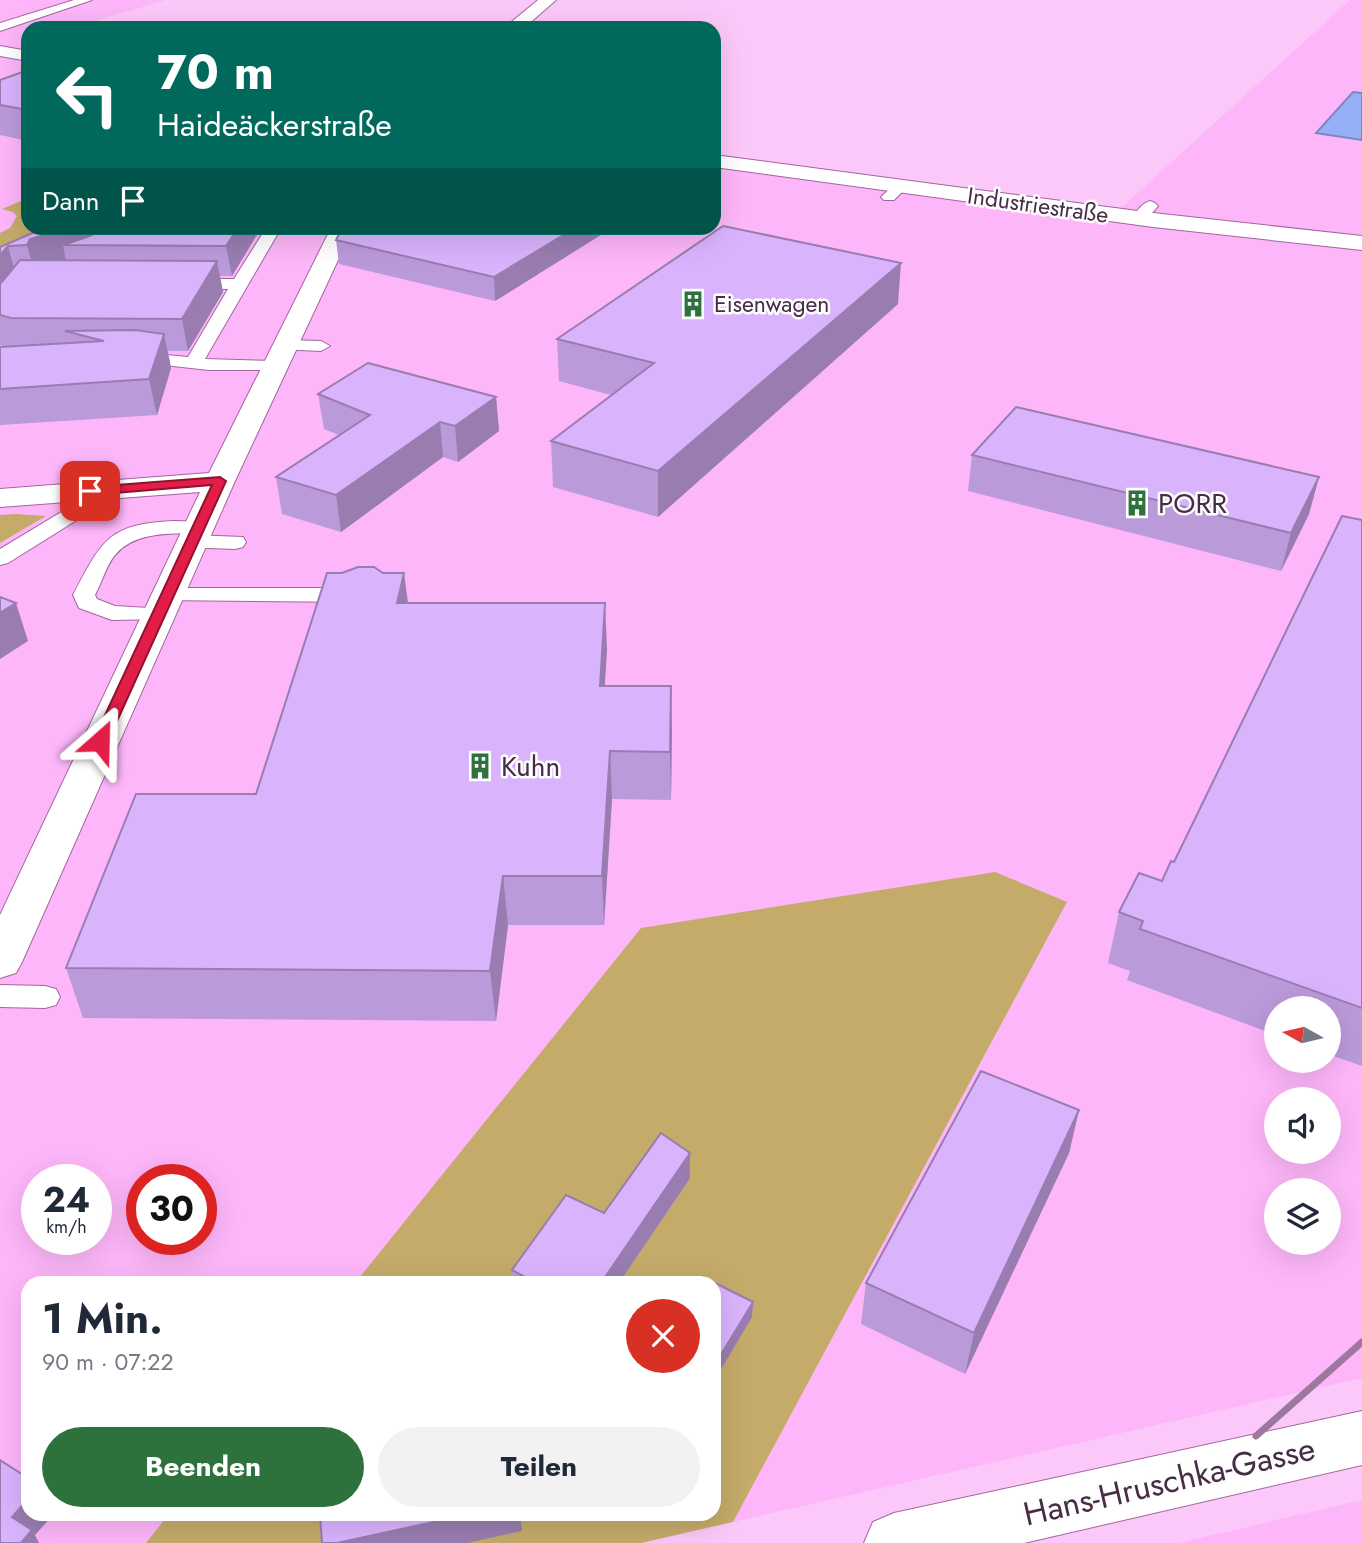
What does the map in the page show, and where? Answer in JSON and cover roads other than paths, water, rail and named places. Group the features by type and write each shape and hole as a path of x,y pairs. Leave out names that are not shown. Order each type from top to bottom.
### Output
{"street":[{"path":"522,21 548,0"},
{"path":"0,51 21,55"},
{"name":"Industriestraße","path":"721,163 895,192 1145,212 1362,243"},
{"path":"0,962 10,920 339,235"},
{"path":"0,498 220,481"},
{"name":"Hans-Hruschka-Gasse","path":"894,1543 1362,1438"}],"lane":[{"path":"0,27 86,0"},
{"path":"194,363 269,235"},
{"path":"171,284 239,284"},
{"path":"117,357 194,363 280,356 321,346"},
{"path":"0,558 113,489"},
{"path":"235,542 144,530 112,547 84,595 87,603 112,613 163,604 380,595"},
{"path":"78,624 97,609"},
{"path":"0,996 45,997"}],"water":[{"path":"1353,92 1362,93 1362,140 1316,133"}],"railway":[{"path":"1256,1436 1362,1342"}],"place":[{"name":"Eisenwagen","path":"693,304"},
{"name":"PORR","path":"1137,503"},
{"name":"Kuhn","path":"480,766"}]}
